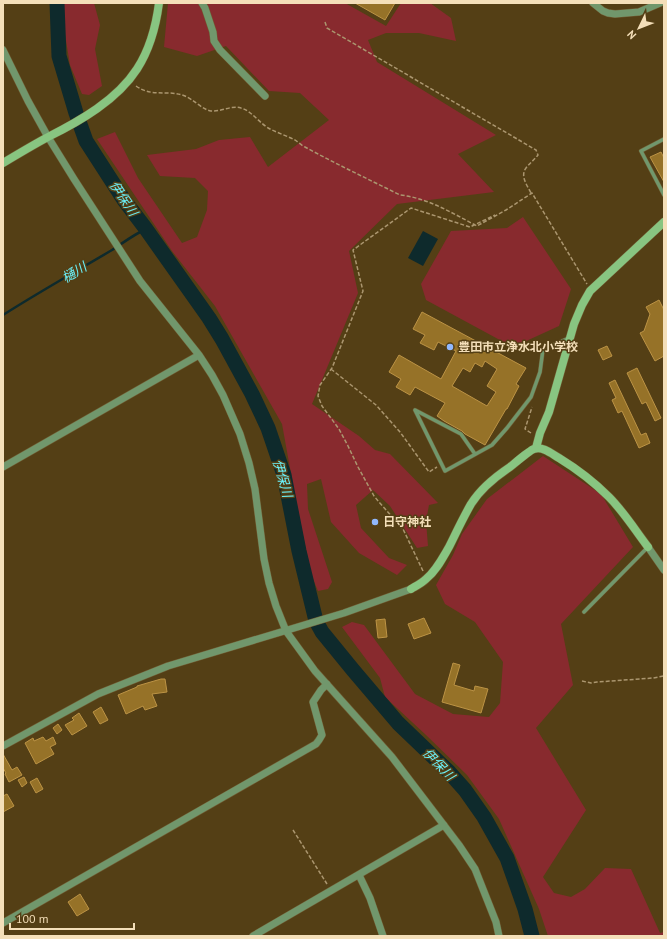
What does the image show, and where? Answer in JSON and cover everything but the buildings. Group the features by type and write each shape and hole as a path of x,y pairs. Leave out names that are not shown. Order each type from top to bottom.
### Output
{"street":[{"path":"3,163 51,136 105,103 113,96 138,69 144,57 155,28 159,3"},
{"path":"202,3 213,32 214,41 220,50 265,96"},
{"path":"593,3 603,11 615,14 639,12 661,3 664,7"},
{"path":"3,50 28,101 140,281 199,355 223,395 240,434 249,463 255,489 264,559 269,583 276,606 289,630 315,671 392,756 459,845 475,870 496,922 499,936"},
{"path":"536,448 540,433 549,412 574,324 582,305 590,292 664,222"},
{"path":"3,467 199,355"},
{"path":"3,746 98,694 168,666 344,613 411,589 426,580 435,570 472,503 482,490 497,476 531,450 536,448 549,452 577,469 610,498 622,511 664,570"},
{"path":"3,923 316,744 322,735 313,702 327,684"},
{"path":"253,936 444,825"},
{"path":"359,875 370,898 383,936"}],"lane":[{"path":"664,139 640,151 664,195"},
{"path":"475,454 461,434 415,410 445,471 492,445 508,428 531,397 540,372 543,349 570,337"},
{"path":"584,612 648,547"}],"path":[{"path":"325,22 327,28 536,150 538,155 525,168 523,177 590,292"},
{"path":"136,86 147,92 186,96 204,109 210,111 220,111 233,107 246,110 264,126 295,140 303,146 347,169 400,195 409,196 441,206 477,226 506,210 532,193"},
{"path":"423,571 403,529 374,496 339,429 322,406 318,396 320,385 331,369 363,291 353,250 411,208 470,227 506,210"},
{"path":"331,369 376,405 400,432 428,472 442,464"},
{"path":"531,397 532,407 525,429 531,433"},
{"path":"582,681 591,683 664,676"},
{"path":"293,830 331,891"}],"shaded area":[{"path":"64,3 94,3 100,25 95,49 102,86 89,95 82,94 70,65 62,16"},
{"path":"168,3 345,3 386,26 401,3 430,3 451,18 456,41 419,33 386,33 368,40 377,62 496,135 458,154 494,192 397,204 349,251 358,293 312,404 359,436 375,450 390,454 438,503 429,505 426,521 428,546 417,548 390,506 373,490 356,505 361,528 389,558 407,565 397,575 359,553 331,522 321,479 307,484 308,509 332,582 328,589 318,591 311,574 282,424 215,306 172,251 97,139 115,132 138,178 182,243 197,237 207,210 208,191 195,178 160,176 147,155 196,149 219,140 250,137 268,167 329,120 300,93 269,91 226,46 197,56 164,47"},
{"path":"523,217 571,289 559,326 513,347 426,300 421,284 451,231 507,228"},
{"path":"543,456 601,494 633,547 561,624 573,685 536,728 586,810 543,877 554,893 571,897 585,889 605,868 631,869 660,933 664,932 664,936 548,936 539,909 499,819 467,775 385,697 380,678 342,627 352,622 364,625 415,694 453,714 489,717 500,703 503,662 475,622 445,604 436,585 453,555 462,534 487,499"}],"water":[{"path":"423,231 438,239 423,266 408,258"}],"waterway":[{"name":"伊保川","path":"57,3 59,56 86,141 124,200 209,318 252,394 268,428 284,475 299,551 316,621 322,632 398,723 449,772 465,790 484,817 507,858 525,909 532,936"},
{"name":"樋川","path":"3,315 146,229"}],"place":[{"name":"豊田市立浄水北小学校","path":"450,347"},
{"name":"日守神社","path":"375,522"}]}
